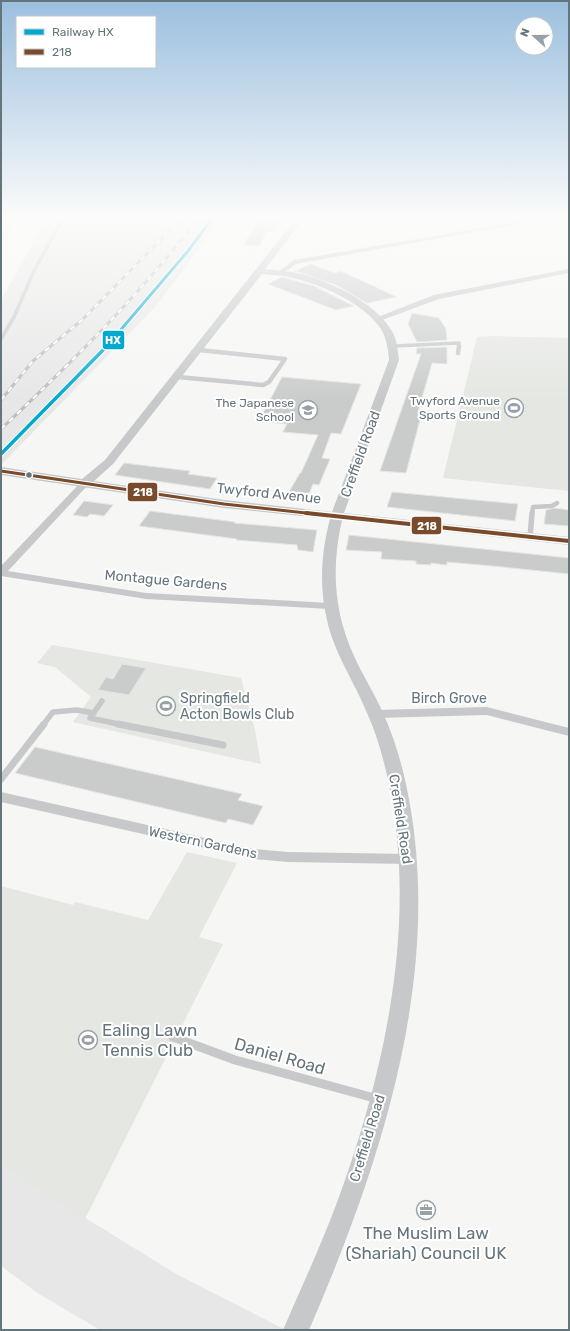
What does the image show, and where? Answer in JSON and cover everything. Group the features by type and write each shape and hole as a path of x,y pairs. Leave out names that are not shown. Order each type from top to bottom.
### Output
{"street":[{"path":"1,572 85,483 109,462 255,278"},
{"path":"299,278 334,290 370,310 379,318 437,297 533,278"},
{"name":"Creffield Road","path":"299,1323 339,1228 367,1146 380,1100 390,1060 399,1011 408,935 408,858 398,791 385,738 376,714 346,655 330,606 327,575 331,537 337,516 394,360 394,346 387,329 379,318"},
{"name":"Twyford Avenue","path":"2,471 224,504 569,541"},
{"name":"Montague Gardens","path":"1,572 76,586 158,597 330,606"},
{"name":"Birch Grove","path":"376,714 487,711 569,732"},
{"name":"Western Gardens","path":"1,797 254,854 288,858 408,858"}],"lane":[{"path":"1,339 14,317 31,278"},
{"path":"394,346 459,343 458,353"},
{"path":"178,376 263,385 269,382 286,359 199,350"},
{"path":"530,537 533,507 552,506 557,503"},
{"path":"102,701 90,718 223,745"},
{"path":"1,779 53,712 77,710 94,713"},
{"name":"Daniel Road","path":"173,1037 235,1060 380,1100"}],"shaded area":[{"path":"14,278 177,278 156,306 1,465 1,300"},
{"name":"Twyford Avenue Sports Ground","path":"477,337 569,338 569,491 443,478"},
{"name":"Springfield Acton Bowls Club","path":"52,645 241,678 255,730 261,764 73,722 91,697 55,667 37,663"},
{"name":"Ealing Lawn Tennis Club","path":"187,852 237,863 199,937 223,944 85,1219 1,1166 1,886 73,905 75,902 148,920"},
{"path":"1,1166 178,1275 286,1330 100,1330 39,1294 1,1266"}],"building":[{"path":"280,278 286,278 314,286 354,306 336,310 268,284"},
{"path":"316,278 356,278 397,297 367,303 336,285"},
{"path":"412,313 439,318 446,329 447,340 417,342 408,324"},
{"path":"447,347 447,364 432,363 418,412 422,412 406,473 380,471 421,354 416,354 417,348"},
{"name":"The Japanese School","path":"282,377 361,384 341,434 331,433 322,458 330,459 319,485 313,484 307,499 286,497 301,473 318,435 283,432 287,424 263,422 266,417 261,417"},
{"path":"124,463 190,471 188,474 217,478 210,489 115,475"},
{"path":"392,492 518,504 515,521 387,507"},
{"path":"84,501 113,505 104,516 90,514 87,517 73,515"},
{"path":"555,508 569,510 569,526 544,524 546,510"},
{"path":"150,511 235,522 234,523 317,530 313,552 298,550 297,545 236,540 237,539 139,526"},
{"path":"349,535 569,558 569,574 447,562 447,565 431,563 431,565 416,564 416,561 381,559 382,552 346,550"},
{"path":"122,664 146,668 129,695 98,690 106,677 113,679"},
{"path":"35,747 242,794 238,800 263,806 253,825 228,819 226,823 15,773"}],"railway":[{"path":"1,400 33,361 82,320 123,278"},
{"path":"1,429 80,353 149,278"}],"rail line":[{"name":"HX","path":"1,454 116,337 165,278"}],"transit line":[{"name":"218","path":"1,471 224,504 569,541"}],"place":[{"name":"Twyford Avenue Sports Ground","path":"514,408"},
{"name":"The Japanese School","path":"308,410"},
{"name":"Springfield Acton Bowls Club","path":"166,706"},
{"name":"Ealing Lawn Tennis Club","path":"88,1040"},
{"name":"The Muslim Law (Shariah) Council UK","path":"426,1210"}]}
